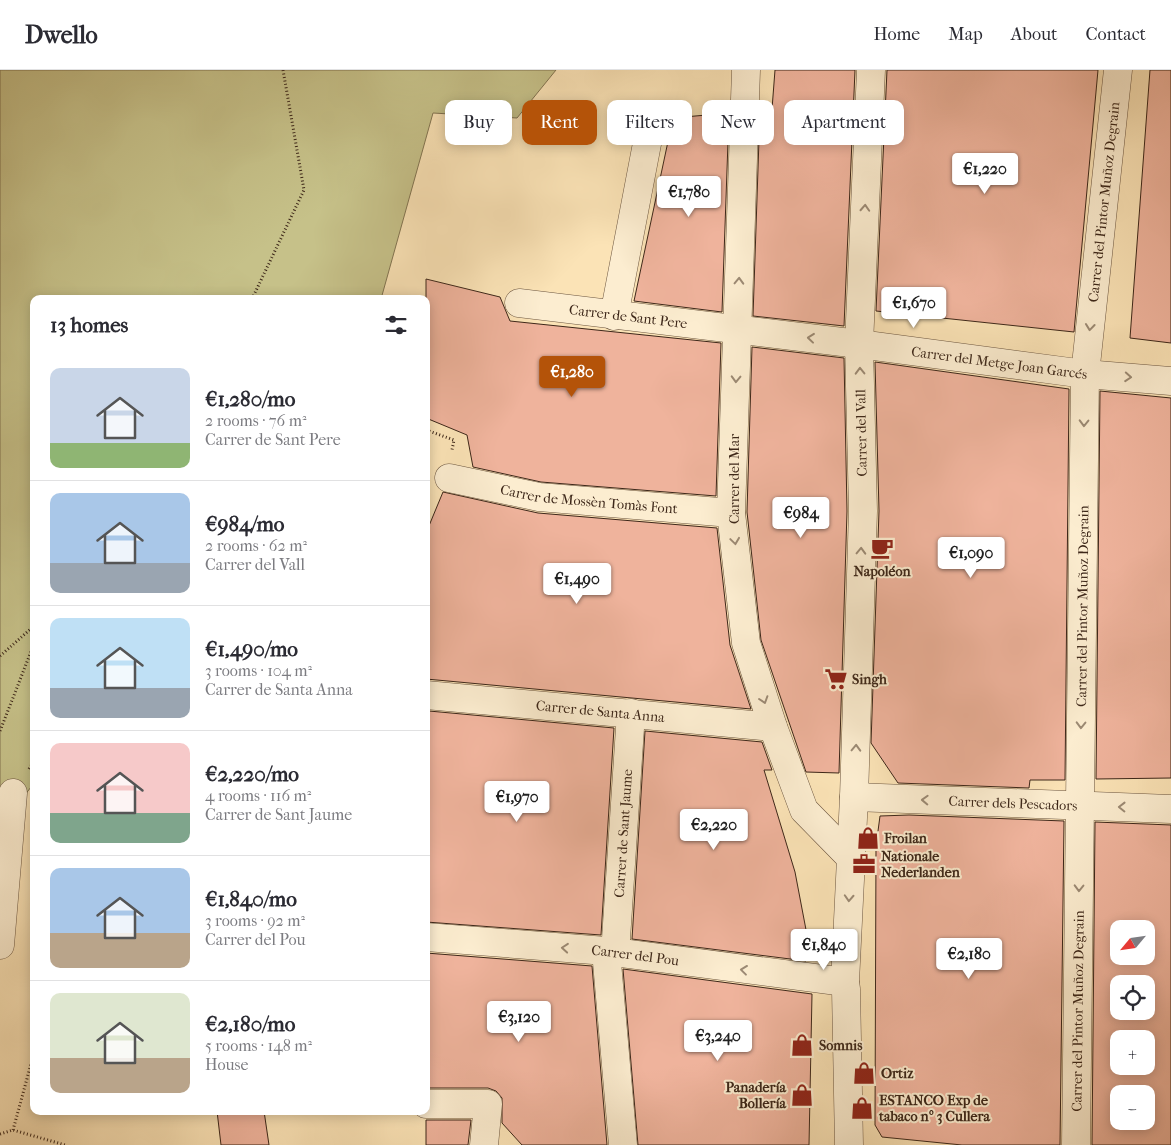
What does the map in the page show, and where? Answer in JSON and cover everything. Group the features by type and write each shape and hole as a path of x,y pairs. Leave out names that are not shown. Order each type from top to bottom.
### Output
{"street":[{"name":"Carrer del Mar","path":"746,70 731,513 746,643 773,727 804,810 851,858"},
{"name":"Carrer del Vall","path":"849,1145 846,989 844,982 854,797 862,511 859,344 872,70"},
{"name":"Carrer del Pintor Muñoz Degrain","path":"1076,1145 1085,374 1118,70"},
{"path":"614,316 647,145"},
{"name":"Carrer de Sant Pere","path":"518,303 738,330"},
{"name":"Carrer del Metge Joan Garcés","path":"738,330 1085,374 1171,381"},
{"name":"Carrer de Mossèn Tomàs Font","path":"449,478 539,497 731,513"},
{"name":"Carrer de Santa Anna","path":"430,695 773,727"},
{"name":"Carrer de Sant Jaume","path":"623,1145 611,953 631,713"},
{"path":"0,945 14,793"},
{"name":"Carrer dels Pescadors","path":"854,797 1171,809"},
{"name":"Carrer del Pou","path":"430,937 611,953 844,982"},
{"path":"430,1104 488,1104 484,1145"}],"path":[{"path":"254,295 304,190 283,70"},
{"path":"0,656 30,630"},
{"path":"0,731 30,654"},
{"path":"13,1130 30,1068"},
{"path":"0,1134 13,1130 65,1145"}],"shaded area":[{"path":"0,70 556,70 532,100 522,100 522,112 517,118 512,118 512,100 445,100 445,114 433,113 382,295 30,295 30,788 0,828"}],"building":[{"path":"775,70 855,70 854,100 784,100 784,145 852,145 844,326 753,316 759,145 774,145 773,100"},
{"path":"887,70 1098,70 1074,332 876,311 884,145 904,145 904,100 886,100"},
{"path":"1150,70 1171,70 1171,343 1130,338"},
{"path":"702,115 702,145 728,145 722,312 634,301 667,145 692,145 692,116"},
{"path":"426,279 500,297 510,321 721,343 716,496 541,482 473,467 467,435 430,420 430,295 426,295"},
{"path":"752,347 844,358 847,511 839,773 806,772 761,640 747,512"},
{"path":"875,362 1069,389 1065,780 1030,780 1029,788 898,783 871,743 879,511"},
{"path":"1100,391 1171,398 1171,778 1096,779"},
{"path":"443,492 538,513 717,528 730,645 751,709 430,679 430,523"},
{"path":"430,711 614,728 601,935 430,922"},
{"path":"645,731 762,742 772,770 764,770 795,872 811,956 806,961 632,939"},
{"path":"909,815 1064,821 1060,1145 962,1145 882,1137 875,1125 876,846 880,816"},
{"path":"1095,822 1171,825 1171,1145 1092,1145"},
{"path":"430,953 592,966 607,1145 522,1145 502,1123 502,1098 496,1091 488,1088 430,1088"},
{"path":"623,969 812,994 809,1145 638,1145"},
{"path":"217,1115 265,1115 269,1145 221,1145"},
{"path":"426,1120 471,1120 468,1145 426,1145"}],"place":[{"name":"Napoléon","path":"882,548"},
{"name":"Singh","path":"836,679"},
{"name":"Froilan","path":"868,838"},
{"name":"Nationale Nederlanden","path":"864,864"},
{"name":"Somnis","path":"802,1045"},
{"name":"Ortiz","path":"864,1073"},
{"name":"Panadería Bollería","path":"802,1095"},
{"name":"ESTANCO Exp de tabaco nº 3 Cullera","path":"862,1108"}]}
